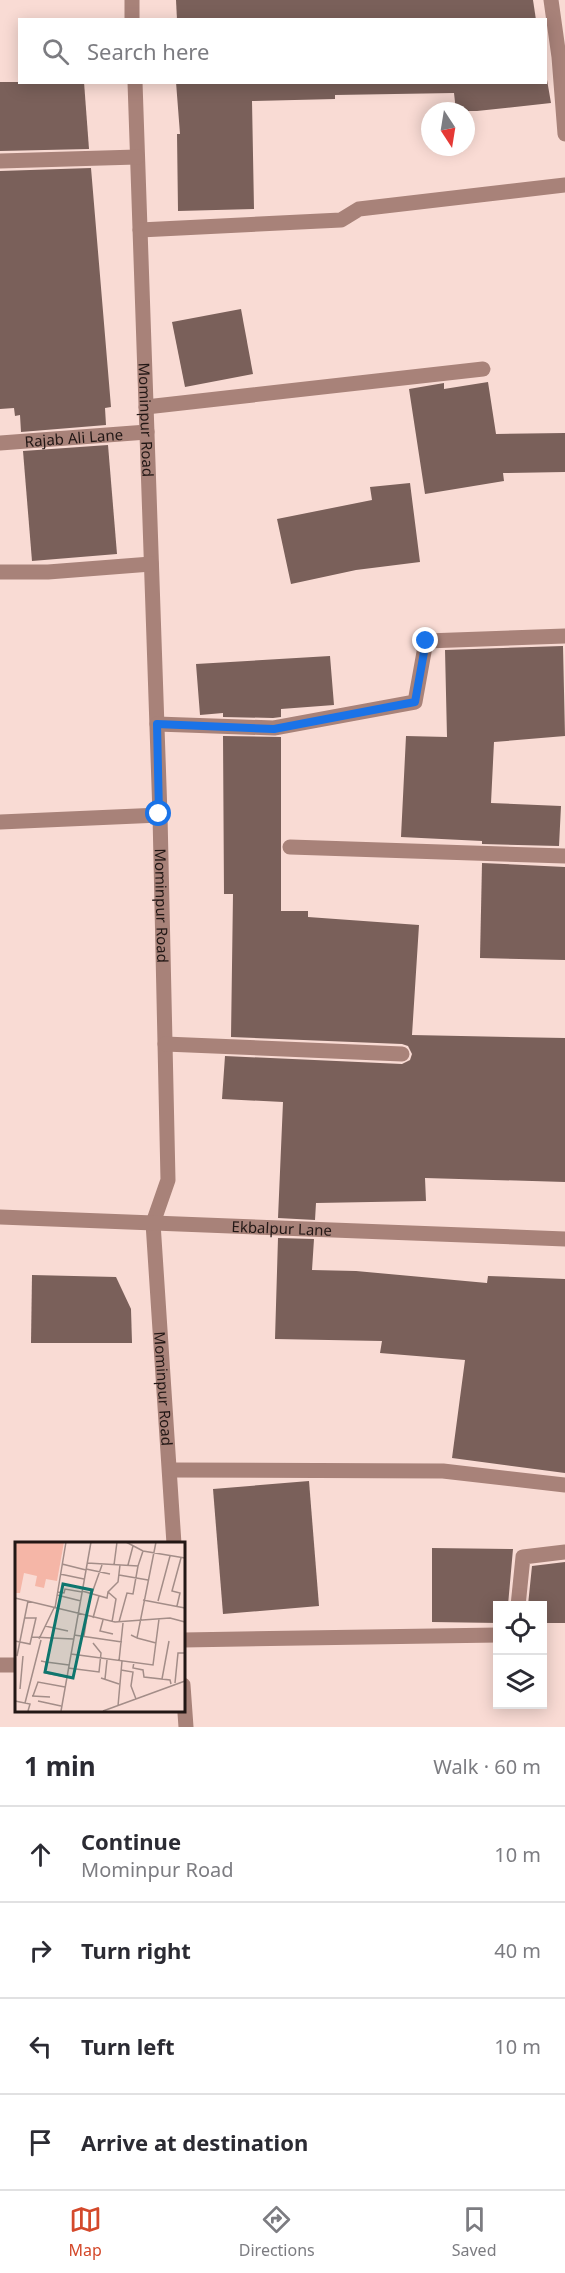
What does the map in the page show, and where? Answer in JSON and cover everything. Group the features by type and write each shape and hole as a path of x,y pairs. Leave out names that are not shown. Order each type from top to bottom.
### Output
{"street":[{"path":"132,0 132,18"},
{"path":"551,0 562,58 565,134"},
{"name":"Mominpur Road","path":"135,84 157,724 168,1180 153,1223 174,1542"},
{"path":"0,161 137,158"},
{"path":"140,230 340,220 359,209 565,185"},
{"path":"146,407 483,369"},
{"name":"Rajab Ali Lane","path":"0,443 147,432"},
{"path":"0,572 48,572 151,564"},
{"path":"157,724 274,729 415,702 426,641 565,636"},
{"path":"0,822 159,814"},
{"path":"290,847 565,856"},
{"path":"165,1044 402,1054"},
{"name":"Ekbalpur Lane","path":"0,1217 565,1239"},
{"path":"170,1470 442,1471 565,1485"},
{"path":"518,1601 523,1557 565,1552"},
{"path":"184,1640 493,1635"},
{"path":"184,1699 186,1727"}],"building":[{"path":"176,0 533,0 536,18 177,18"},
{"path":"547,80 551,103 475,111 475,102 455,102 454,93 335,95 335,99 252,101 254,209 178,211 177,134 180,134 176,84 547,84"},
{"path":"0,82 84,84 89,149 0,151"},
{"path":"91,168 111,407 105,408 106,425 21,432 20,415 15,416 14,408 0,409 0,171"},
{"path":"241,309 253,374 185,387 172,322"},
{"path":"488,382 496,434 565,433 565,472 503,473 504,481 425,494 409,389 444,383 444,389"},
{"path":"108,445 117,554 32,561 23,451"},
{"path":"410,483 420,562 356,570 291,584 277,519 372,500 370,487"},
{"path":"563,646 565,736 494,742 491,803 561,806 559,846 482,844 482,841 401,837 406,736 447,737 445,650"},
{"path":"330,656 334,705 281,709 281,717 273,718 223,717 223,713 200,715 196,664"},
{"path":"223,736 281,737 281,911 308,911 308,917 419,925 412,1035 565,1038 565,1182 425,1178 426,1201 316,1203 315,1220 278,1218 283,1102 222,1099 225,1056 402,1064 410,1060 412,1054 408,1046 402,1044 231,1037 233,894 224,894"},
{"path":"482,863 565,867 565,960 480,958"},
{"path":"278,1238 314,1239 312,1270 356,1271 487,1283 488,1276 565,1279 565,1473 452,1458 465,1360 380,1353 382,1341 275,1339"},
{"path":"32,1275 116,1277 131,1309 132,1343 31,1343"},
{"path":"309,1481 319,1606 223,1614 213,1489"},
{"path":"432,1548 513,1549 508,1601 493,1601 493,1623 432,1622"},
{"path":"565,1562 565,1623 547,1623 547,1601 528,1601 532,1566"}],"route":[{"path":"159,814 157,724 274,729 415,702 426,641"}]}
